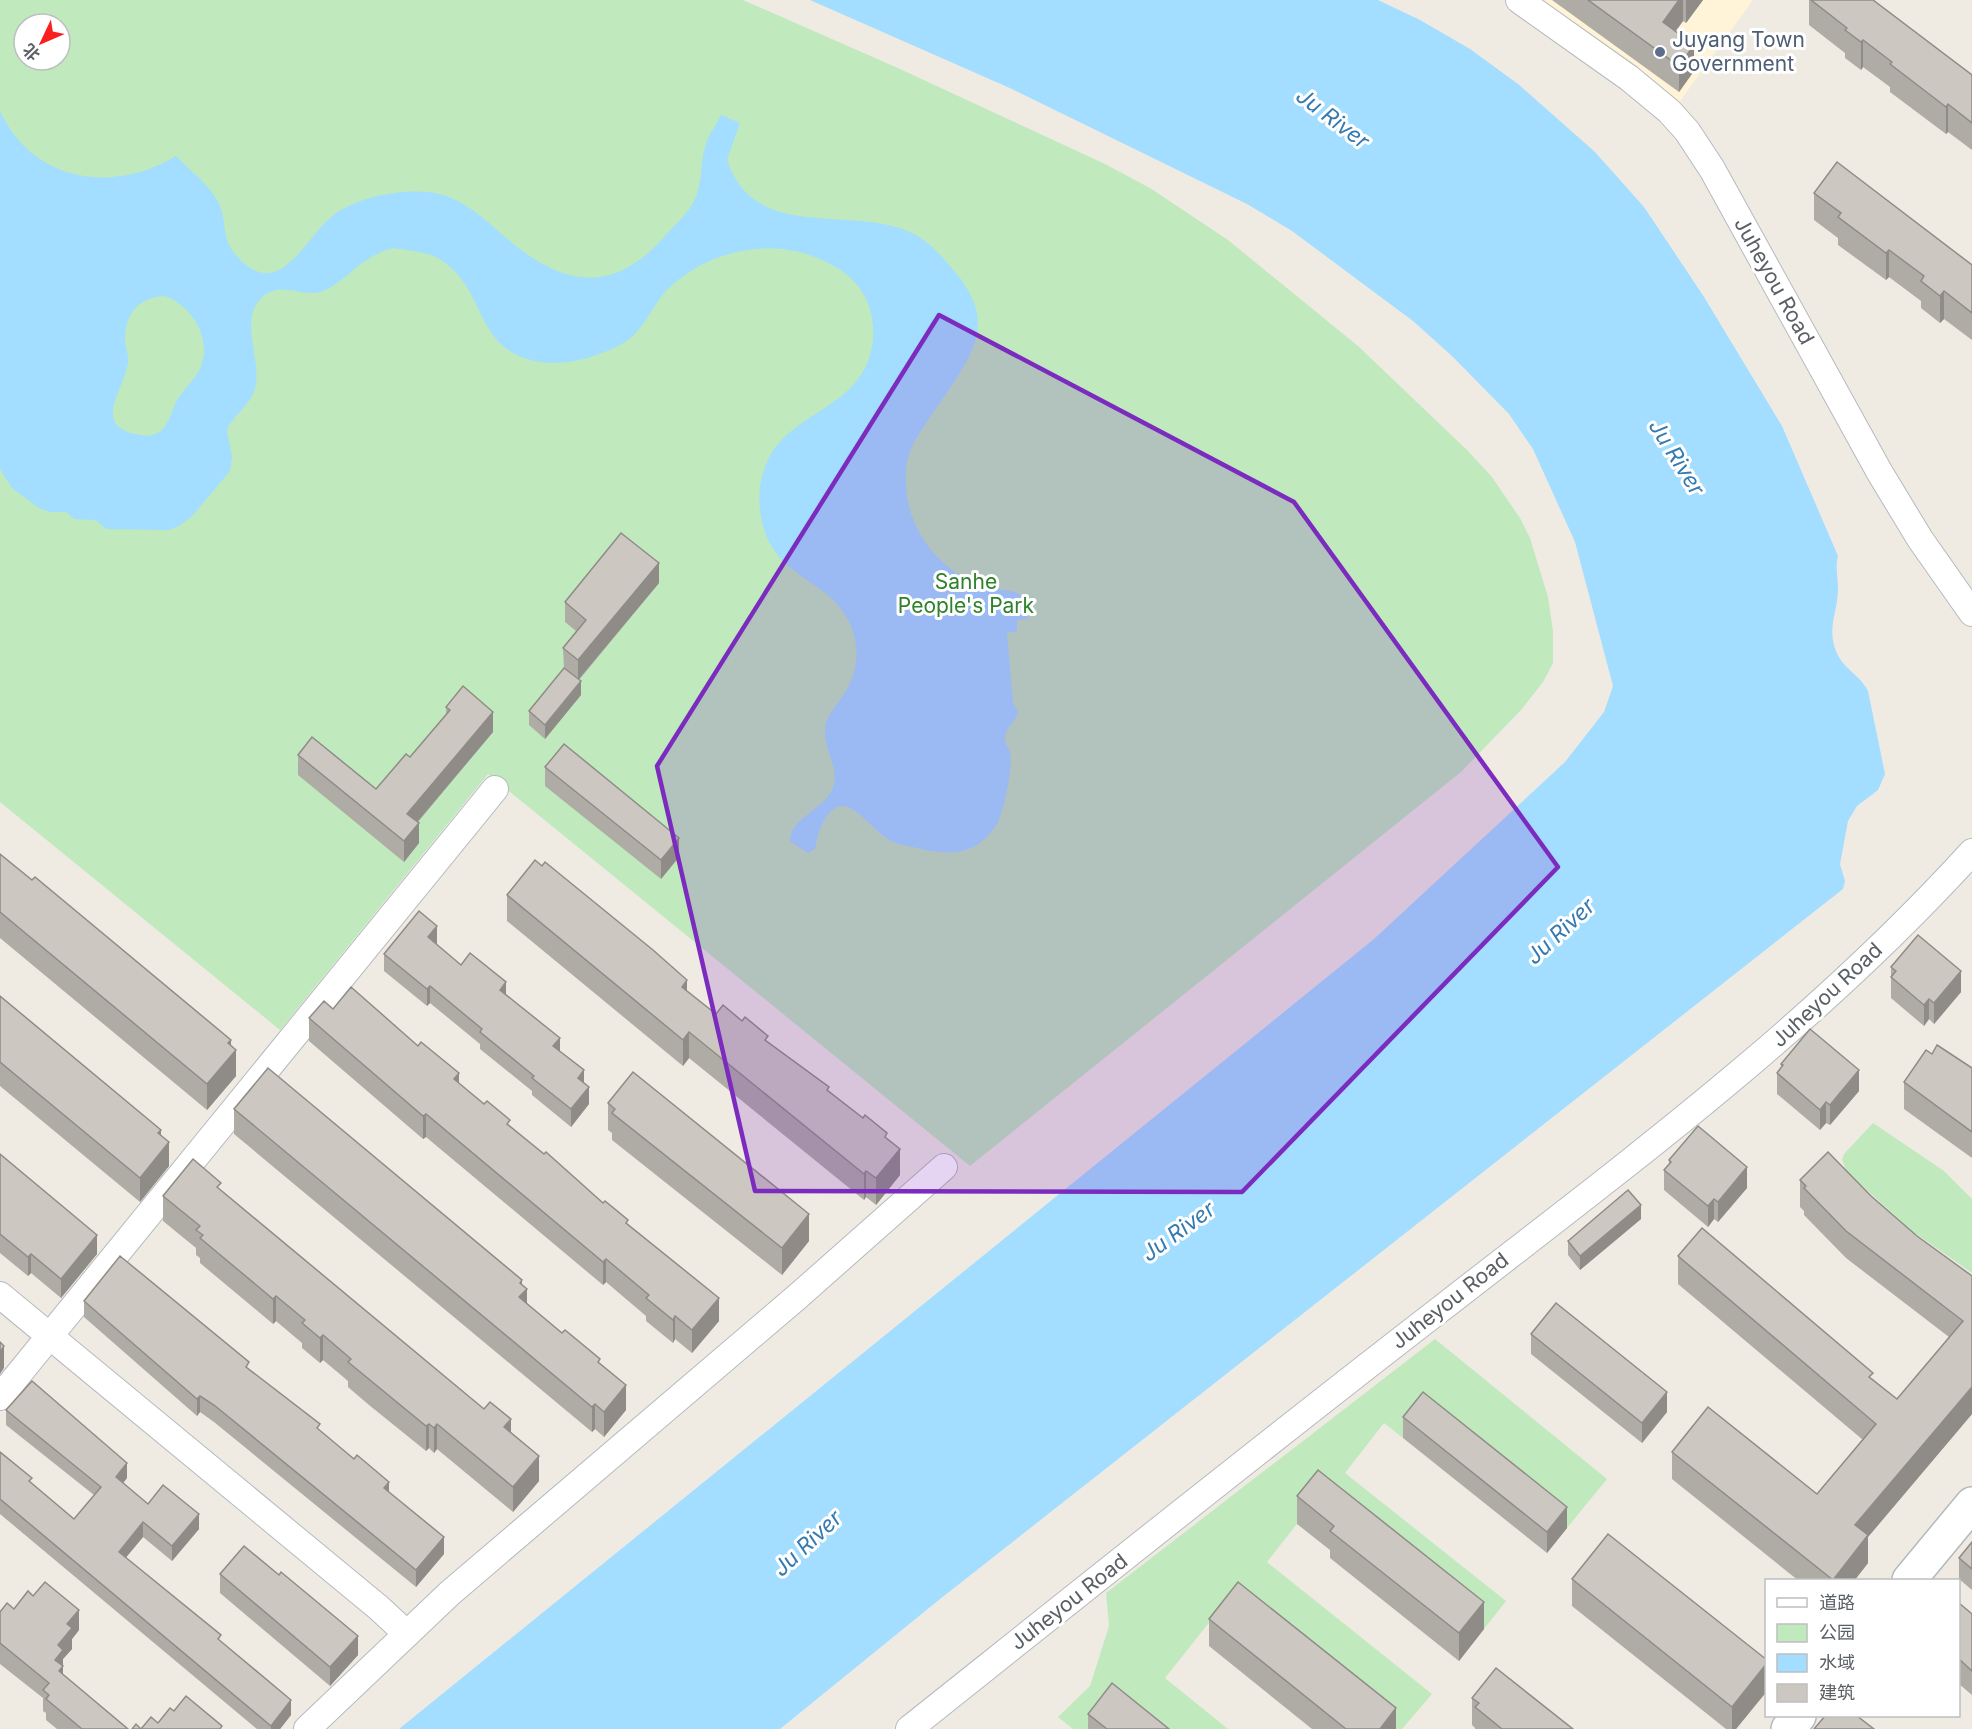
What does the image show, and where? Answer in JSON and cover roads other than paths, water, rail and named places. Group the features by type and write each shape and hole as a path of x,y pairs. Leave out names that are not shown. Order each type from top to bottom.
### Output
{"street":[{"name":"Juheyou Road","path":"1519,0 1629,78 1669,111 1687,131 1712,170 1880,473 1920,539 1972,613"},
{"path":"0,1397 495,789"},
{"name":"Juheyou Road","path":"909,1729 1386,1351 1719,1093 1798,1024 1897,930 1972,852"},
{"path":"307,1729 450,1593 797,1297 944,1167"},
{"path":"0,1294 370,1600 407,1634"},
{"path":"1911,1579 1968,1518"},
{"path":"1788,1729 1798,1717"}],"water":[{"name":"Ju River","path":"810,0 1378,0 1420,20 1470,49 1518,84 1595,152 1644,207 1704,297 1782,426 1838,556 1838,589 1832,631 1833,640 1840,659 1868,691 1885,774 1878,790 1857,806 1848,821 1840,864 1845,881 1843,889 940,1599 780,1729 399,1729 1374,939 1565,762 1604,712 1613,686 1575,542 1533,449 1509,414 1452,356 1413,321 1292,231 1247,204 1012,89"},
{"path":"0,111 14,135 33,154 54,167 77,175 102,177 127,175 152,168 176,156 215,196 222,212 231,249 251,268 265,273 278,270 290,262 324,224 346,207 380,195 417,191 441,194 463,204 512,243 552,269 572,276 591,278 609,275 628,267 646,255 686,213 696,197 707,140 721,115 740,123 727,160 742,189 764,206 790,215 880,223 907,231 931,246 954,271 969,292 977,311 978,330 973,348 963,368 911,448 906,486 913,519 930,549 942,561 969,580 1016,593 1024,597 1026,602 1028,619 1017,620 1017,631 1007,633 1013,703 1018,712 1005,736 1011,759 1007,789 999,819 989,835 972,848 941,852 894,842 881,834 855,811 846,807 838,807 826,816 815,849 808,853 790,841 795,826 822,803 832,790 834,774 826,740 826,723 851,680 857,653 851,626 842,610 819,588 793,570 771,544 761,519 759,498 761,484 764,470 773,451 786,436 834,402 861,374 872,349 873,337 869,306 858,286 841,271 808,255 767,248 747,250 707,262 672,285 639,330 625,342 606,352 584,359 551,363 519,356 503,346 492,333 467,287 441,260 424,253 393,248 371,257 323,291 310,293 275,290 258,302 251,324 256,364 255,388 250,400 227,430 232,457 230,471 193,515 179,526 169,530 106,529 96,520 74,519 66,512 49,512 39,508 12,488 0,469","holes":["165,296 175,301 192,316 198,325 204,347 200,369 178,399 162,430 150,436 125,431 116,424 113,416 128,362 125,340 131,314 141,303 156,297"]}],"place":[{"name":"Juyang Town Government","path":"1660,52"}],"park label":[{"name":"Sanhe People's Park","path":"966,594"}]}
